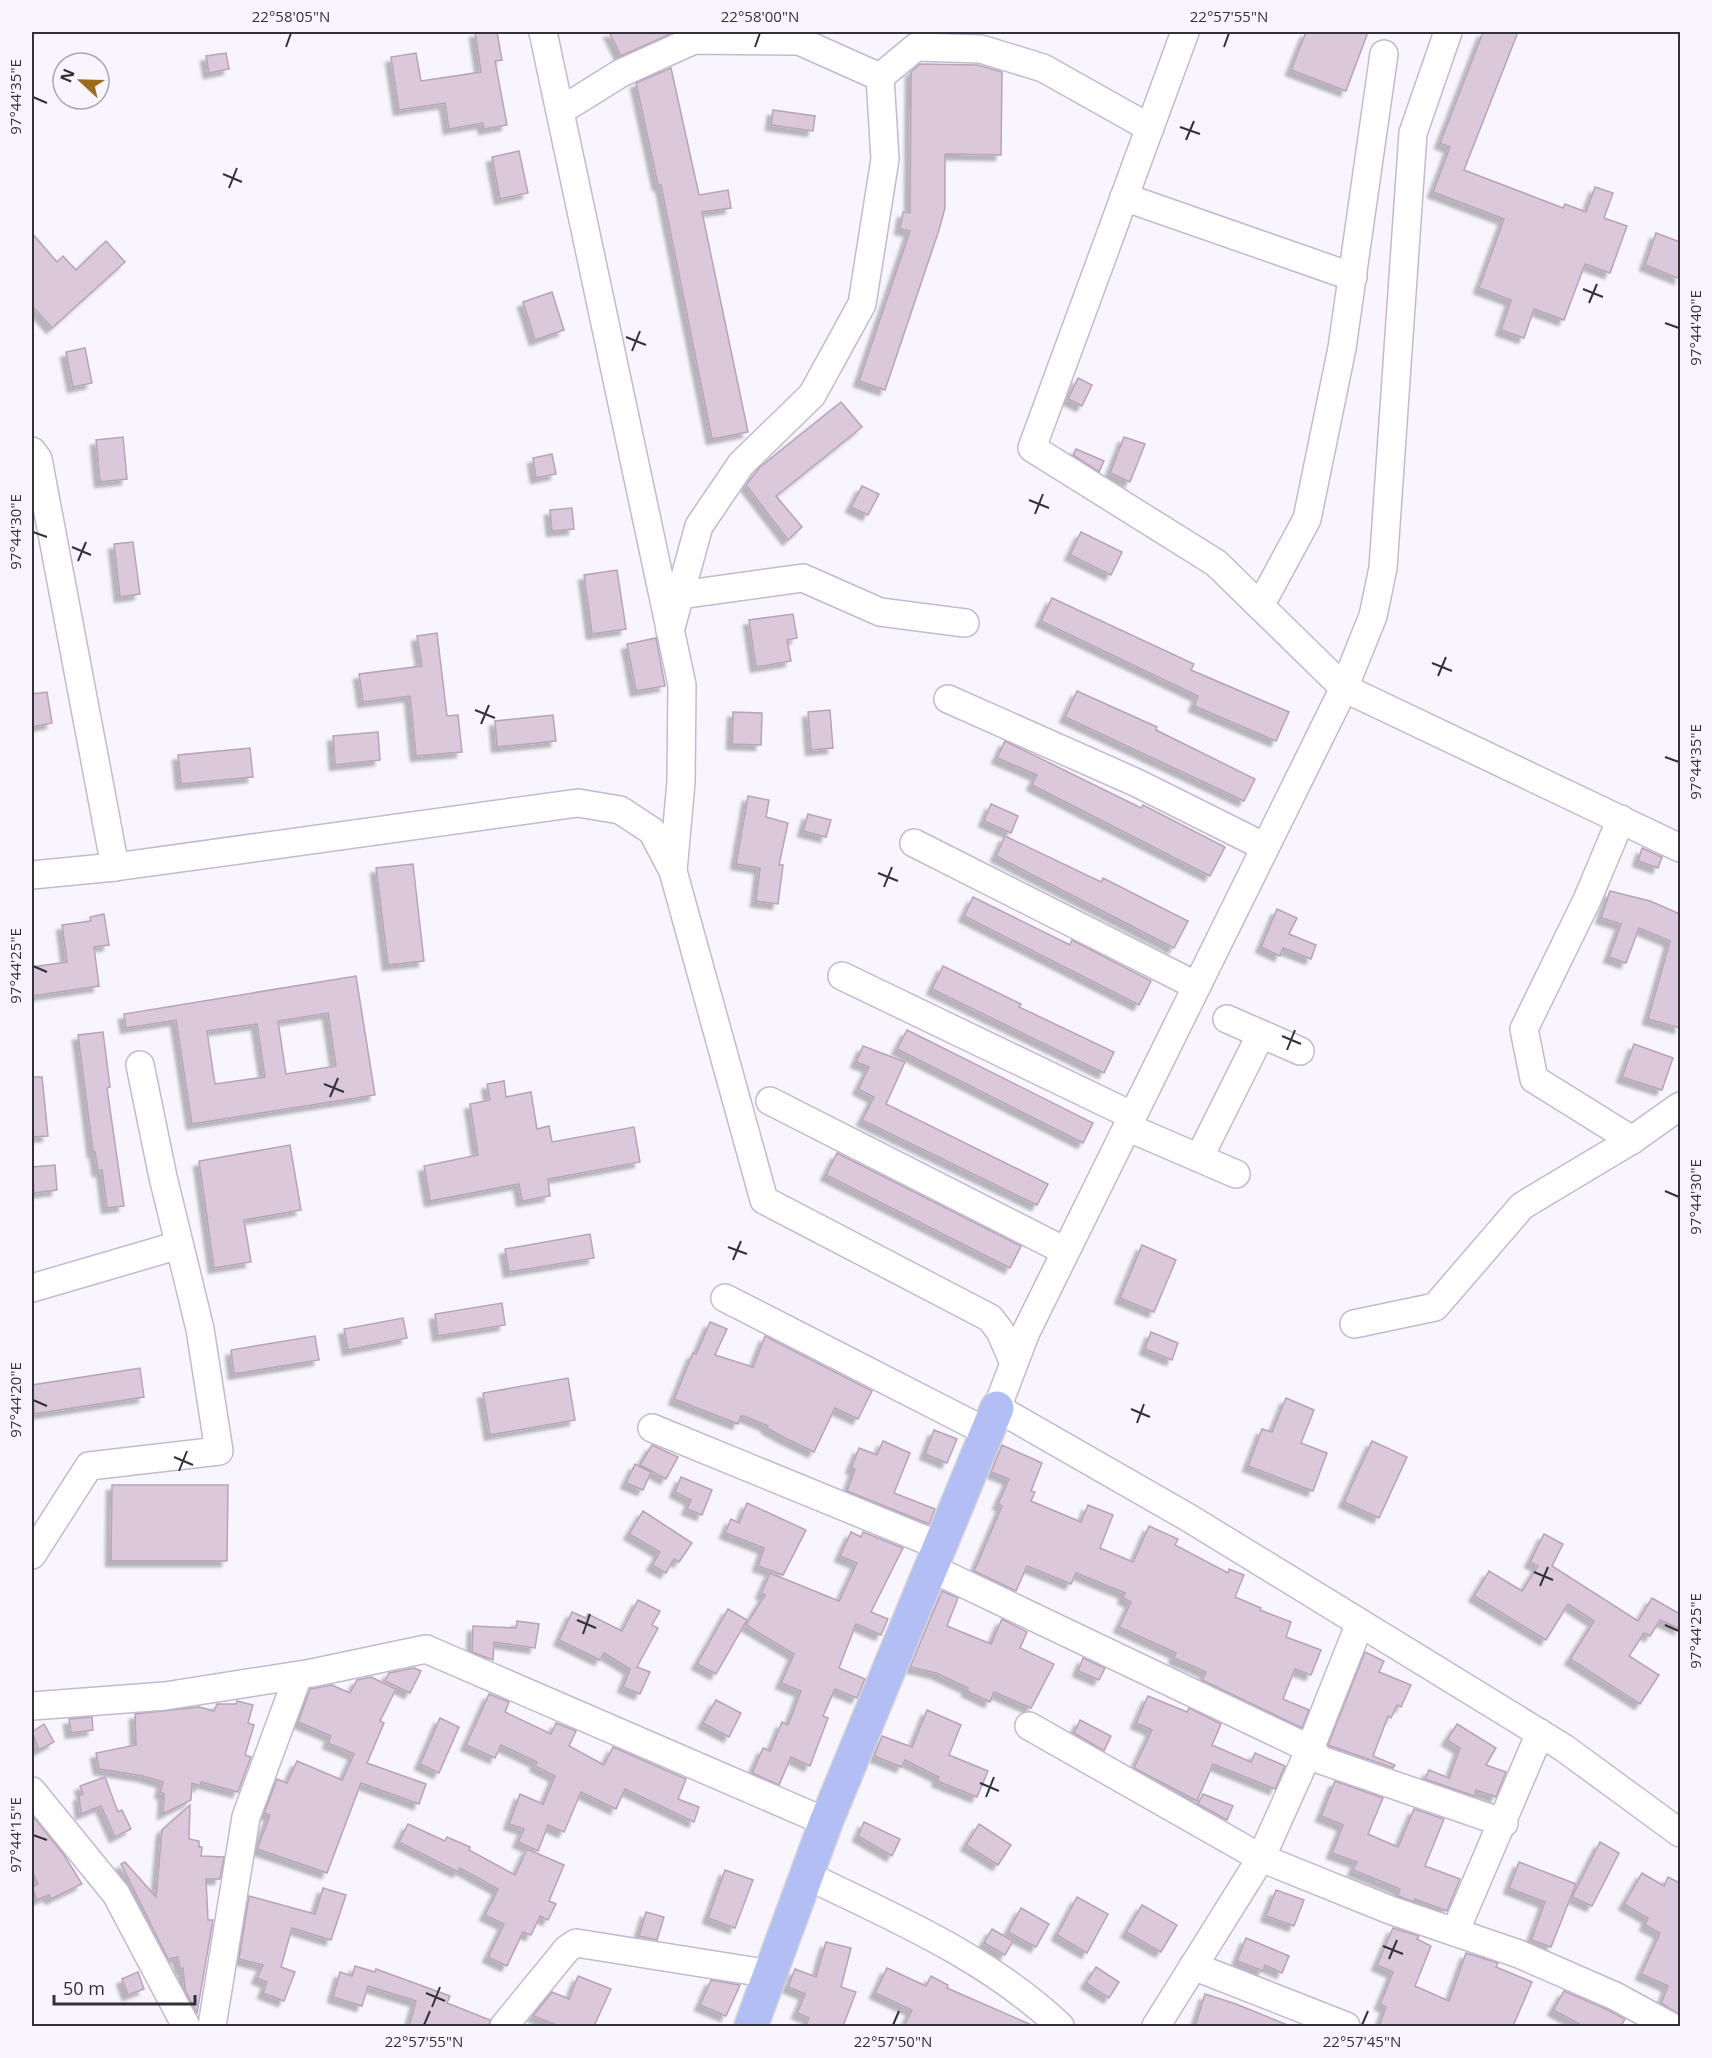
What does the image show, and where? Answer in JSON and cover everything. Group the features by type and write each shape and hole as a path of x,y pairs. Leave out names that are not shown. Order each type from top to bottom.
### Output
{"main road":[{"path":"751,2026 826,1822 992,1420"}],"street":[{"path":"543,32 682,685 681,782 673,871"},
{"path":"1185,32 1032,448 1216,563 1344,688 1680,848"},
{"path":"992,1420 1014,1363 1065,1251 1344,688 1373,616 1383,568 1413,133 1448,32"},
{"path":"670,631 699,526 741,464 812,395 862,304 885,159 880,77 918,39 981,49 1043,68 1150,128"},
{"path":"560,111 621,73 694,40 800,41 880,77"},
{"path":"1260,606 1307,519 1342,348 1384,54"},
{"path":"1124,197 1353,277"},
{"path":"32,451 38,459 115,867"},
{"path":"680,595 804,578 879,612 965,623"},
{"path":"948,699 1137,783 1265,847"},
{"path":"32,875 115,867 578,803 620,810 652,831 673,871 764,1200 990,1318 1000,1331 1014,1363"},
{"path":"1621,819 1587,900 1524,1029 1534,1079 1632,1140"},
{"path":"914,843 1197,986"},
{"path":"842,976 1199,1158 1236,1174"},
{"path":"1227,1018 1300,1051"},
{"path":"1199,1158 1261,1034"},
{"path":"32,1555 89,1466 219,1451 200,1329 179,1245 140,1065"},
{"path":"770,1101 1065,1251"},
{"path":"1354,1324 1435,1306 1522,1206 1632,1140 1680,1106"},
{"path":"32,1288 179,1245"},
{"path":"725,1298 992,1420 1189,1518 1540,1733 1680,1833"},
{"path":"990,1318 1010,1318 1023,1315 1039,1306"},
{"path":"652,1428 935,1557 1310,1749 1321,1760 1504,1823"},
{"path":"1156,2026 1261,1858 1310,1749 1360,1623"},
{"path":"32,1706 165,1696 298,1676 426,1649 826,1822"},
{"path":"212,2026 246,1818 298,1676"},
{"path":"1029,1726 1261,1858 1390,1910 1519,1954 1615,1996 1670,2026"},
{"path":"1455,1932 1504,1823 1540,1733"},
{"path":"32,1791 116,1894 186,2026"},
{"path":"808,1876 950,1945 1031,1998 1060,2026"},
{"path":"504,2026 567,1949 576,1943 771,1974"},
{"path":"1193,1966 1346,2026"}],"building":[{"path":"475,32 497,32 502,60 495,61 507,125 484,129 483,123 449,129 445,103 399,110 391,57 416,53 421,81 481,72"},
{"path":"609,32 675,32 621,56"},
{"path":"1306,32 1368,32 1346,91 1291,70"},
{"path":"1483,32 1518,32 1464,170 1563,208 1565,204 1586,212 1595,187 1613,193 1604,218 1627,226 1610,273 1585,264 1564,320 1534,309 1524,338 1501,330 1511,300 1479,288 1504,219 1433,192 1450,147 1440,143"},
{"path":"226,53 229,69 209,73 206,56"},
{"path":"920,64 978,65 1002,72 1001,155 945,154 945,208 885,390 859,381 910,231 900,229 903,212 910,213 911,72"},
{"path":"671,68 699,195 728,190 731,208 702,212 748,432 712,439 661,185 658,185 636,83"},
{"path":"773,110 815,116 813,131 771,125"},
{"path":"519,151 528,193 500,199 492,157"},
{"path":"32,233 57,262 63,256 76,270 106,241 125,262 52,328 32,306"},
{"path":"1656,233 1680,242 1680,279 1645,265"},
{"path":"552,292 564,330 535,340 523,302"},
{"path":"85,348 92,383 73,387 66,352"},
{"path":"1078,378 1092,385 1082,406 1068,399"},
{"path":"841,402 862,427 776,496 802,527 788,540 746,485 760,467"},
{"path":"123,437 127,479 100,482 96,440"},
{"path":"1124,437 1145,444 1130,482 1110,473"},
{"path":"1076,449 1104,461 1099,472 1073,455"},
{"path":"552,454 556,474 536,478 533,458"},
{"path":"862,486 879,494 868,515 851,507"},
{"path":"572,508 574,529 552,531 550,510"},
{"path":"1081,532 1122,552 1111,575 1070,555"},
{"path":"133,542 140,594 120,597 114,544"},
{"path":"617,570 626,629 592,634 584,575"},
{"path":"1052,598 1194,664 1191,670 1289,712 1276,741 1194,706 1198,696 1041,621"},
{"path":"793,614 797,638 787,640 791,661 756,667 749,620"},
{"path":"437,633 447,716 458,715 462,752 416,756 410,696 363,702 359,674 422,666 417,636"},
{"path":"656,638 665,686 636,691 627,644"},
{"path":"1077,691 1157,727 1156,730 1255,779 1244,801 1065,717"},
{"path":"47,692 52,723 32,727 32,694"},
{"path":"830,710 833,748 811,750 808,712"},
{"path":"733,712 762,713 761,745 732,744"},
{"path":"553,715 556,741 497,747 495,721"},
{"path":"378,732 380,760 335,765 333,736"},
{"path":"1005,741 1141,808 1143,805 1225,847 1210,876 1032,785 1037,775 997,758"},
{"path":"250,748 253,777 181,784 178,755"},
{"path":"748,796 769,800 766,817 788,823 779,865 783,865 778,904 756,901 760,868 736,864"},
{"path":"991,804 1018,816 1011,833 984,821"},
{"path":"808,814 831,820 826,837 803,831"},
{"path":"1005,836 1101,882 1103,878 1188,921 1174,948 996,856"},
{"path":"1642,848 1662,857 1658,868 1638,861"},
{"path":"413,864 424,961 388,965 376,868"},
{"path":"1610,891 1650,901 1680,914 1680,1028 1648,1019 1670,941 1639,928 1626,963 1609,957 1621,924 1601,918"},
{"path":"973,897 1070,945 1072,940 1151,981 1139,1005 964,916"},
{"path":"1277,909 1297,918 1289,934 1316,945 1311,959 1283,948 1280,956 1261,947"},
{"path":"104,914 109,945 94,947 99,986 32,996 32,967 67,962 62,925 91,921 90,917"},
{"path":"943,966 1021,1004 1019,1007 1114,1052 1104,1073 932,989"},
{"path":"356,976 375,1095 192,1124 176,1020 126,1028 124,1014","holes":["328,1013 336,1066 286,1074 278,1021","257,1024 265,1077 215,1084 207,1031"]},
{"path":"907,1030 1093,1123 1083,1143 897,1049"},
{"path":"103,1032 110,1087 107,1088 124,1206 107,1208 102,1170 98,1171 95,1152 93,1152 78,1035"},
{"path":"1634,1044 1673,1058 1662,1090 1622,1077"},
{"path":"863,1046 905,1062 886,1104 1048,1184 1037,1205 862,1120 874,1097 858,1089 869,1067 856,1062"},
{"path":"32,1077 42,1077 48,1136 32,1137"},
{"path":"504,1081 506,1097 531,1092 537,1129 549,1126 552,1142 634,1127 640,1162 548,1179 550,1196 522,1201 519,1184 430,1201 424,1166 478,1155 470,1104 490,1100 487,1084"},
{"path":"290,1145 301,1210 244,1220 251,1262 214,1268 199,1161"},
{"path":"837,1153 1021,1246 1010,1268 826,1175"},
{"path":"55,1165 57,1190 34,1193 32,1167"},
{"path":"590,1234 594,1258 509,1272 505,1249"},
{"path":"1142,1245 1176,1260 1154,1312 1120,1298"},
{"path":"502,1303 505,1325 438,1336 435,1314"},
{"path":"403,1318 407,1338 348,1350 344,1329"},
{"path":"710,1322 727,1329 715,1355 753,1367 765,1336 872,1391 858,1419 835,1408 814,1452 767,1428 768,1426 744,1416 741,1416 738,1424 674,1399 693,1353 696,1354"},
{"path":"1151,1332 1178,1343 1172,1360 1145,1349"},
{"path":"315,1336 319,1360 234,1374 231,1350"},
{"path":"140,1368 144,1397 34,1414 32,1385"},
{"path":"568,1378 575,1420 490,1435 483,1393"},
{"path":"1286,1398 1314,1410 1301,1443 1327,1453 1313,1491 1248,1466 1262,1429 1272,1432"},
{"path":"934,1430 957,1439 947,1463 925,1454"},
{"path":"883,1441 910,1453 894,1493 935,1509 929,1524 847,1491 855,1469 851,1468 859,1448 877,1455"},
{"path":"1372,1441 1407,1457 1379,1518 1344,1502"},
{"path":"652,1445 678,1457 666,1479 640,1465"},
{"path":"1002,1445 1042,1463 1031,1491 1035,1492 1031,1501 1081,1522 1088,1505 1113,1515 1100,1548 1133,1562 1149,1526 1178,1539 1175,1545 1228,1573 1229,1569 1244,1575 1235,1597 1291,1622 1286,1637 1321,1650 1311,1675 1295,1669 1283,1699 1309,1710 1302,1728 1202,1680 1206,1672 1174,1658 1176,1653 1119,1627 1131,1602 1123,1598 1125,1593 1076,1573 1071,1584 1027,1566 1016,1591 974,1571 1002,1506 998,1504 1009,1479 991,1472"},
{"path":"635,1464 651,1472 643,1490 626,1483"},
{"path":"681,1477 712,1490 702,1515 687,1509 691,1500 675,1492"},
{"path":"112,1485 228,1485 227,1561 111,1561"},
{"path":"747,1503 806,1530 783,1575 758,1566 764,1548 725,1533 731,1519 739,1523"},
{"path":"643,1511 692,1543 679,1562 674,1559 666,1573 652,1565 660,1552 629,1534"},
{"path":"851,1532 861,1537 863,1532 903,1548 871,1612 888,1619 881,1635 856,1624 839,1668 865,1679 857,1698 835,1689 823,1716 828,1718 810,1766 791,1757 779,1785 752,1773 763,1748 770,1751 782,1722 788,1725 801,1691 781,1683 794,1654 746,1625 765,1595 761,1593 770,1573 839,1601 857,1563 840,1556"},
{"path":"1544,1534 1563,1544 1552,1566 1638,1621 1652,1598 1680,1614 1680,1629 1660,1620 1650,1636 1644,1633 1629,1656 1659,1675 1640,1704 1570,1659 1594,1621 1568,1604 1546,1640 1474,1596 1489,1571 1522,1591 1538,1566 1530,1562"},
{"path":"942,1591 958,1598 947,1626 991,1644 1002,1619 1027,1632 1020,1648 1054,1664 1031,1708 994,1692 990,1702 967,1691 968,1688 936,1673 910,1667"},
{"path":"638,1600 660,1611 652,1625 658,1628 637,1667 650,1672 640,1694 623,1687 630,1669 604,1653 600,1660 559,1640 572,1612 586,1618 588,1614 622,1631"},
{"path":"728,1609 747,1620 716,1674 697,1664"},
{"path":"517,1621 539,1624 535,1648 494,1642 493,1660 472,1652 473,1626 516,1628"},
{"path":"1365,1652 1384,1661 1379,1672 1411,1685 1401,1707 1397,1705 1391,1718 1388,1716 1373,1756 1395,1765 1393,1768 1328,1745"},
{"path":"1083,1658 1105,1668 1099,1680 1078,1671"},
{"path":"414,1668 421,1671 410,1693 385,1681 389,1673"},
{"path":"371,1677 396,1689 380,1721 384,1723 367,1763 426,1784 419,1804 361,1783 327,1873 257,1849 270,1815 264,1813 277,1779 287,1783 297,1761 342,1780 354,1754 328,1743 331,1736 298,1722 310,1689 332,1685 350,1693 357,1680"},
{"path":"489,1694 509,1702 505,1712 551,1734 556,1723 576,1731 569,1746 604,1765 613,1747 686,1779 678,1799 699,1807 694,1822 625,1789 616,1809 581,1792 564,1832 548,1825 538,1851 518,1842 524,1829 509,1824 520,1794 543,1804 555,1776 535,1766 537,1762 501,1745 495,1758 466,1745"},
{"path":"1148,1696 1187,1712 1189,1708 1221,1724 1212,1745 1251,1762 1255,1753 1285,1766 1275,1789 1213,1764 1197,1801 1134,1768 1152,1730 1136,1723"},
{"path":"716,1700 741,1713 729,1737 703,1723"},
{"path":"237,1701 253,1705 248,1723 254,1725 245,1755 251,1757 238,1792 201,1782 200,1786 192,1783 191,1800 163,1814 164,1794 160,1792 163,1782 143,1776 99,1769 96,1753 136,1745 135,1714 199,1707 214,1711 217,1704 236,1704"},
{"path":"927,1710 961,1725 949,1755 988,1771 977,1797 937,1781 939,1777 905,1760 902,1767 874,1756 882,1736 912,1747"},
{"path":"92,1717 93,1730 71,1733 69,1719"},
{"path":"440,1718 459,1727 439,1773 420,1764"},
{"path":"1080,1720 1111,1736 1104,1751 1074,1733"},
{"path":"44,1724 54,1742 39,1750 32,1732"},
{"path":"1457,1724 1496,1748 1486,1765 1506,1772 1496,1797 1476,1790 1474,1796 1425,1779 1429,1770 1449,1778 1460,1748 1447,1740"},
{"path":"105,1777 118,1812 122,1810 131,1829 115,1837 101,1806 81,1814 79,1796 83,1794 80,1786"},
{"path":"1335,1781 1383,1798 1368,1834 1398,1847 1414,1809 1444,1819 1425,1866 1460,1879 1447,1911 1415,1899 1414,1902 1398,1896 1400,1889 1353,1870 1357,1862 1332,1853 1343,1825 1321,1816"},
{"path":"1203,1794 1233,1806 1227,1820 1198,1804"},
{"path":"190,1805 189,1839 199,1841 199,1847 202,1847 201,1856 224,1857 220,1879 206,1879 208,1920 213,1920 197,2013 185,1990 183,1968 180,1969 178,1957 168,1959 121,1864 125,1862 156,1897 162,1830"},
{"path":"32,1815 64,1855 82,1884 51,1899 49,1895 37,1900 32,1887 38,1884 32,1871"},
{"path":"864,1822 900,1839 892,1856 858,1836"},
{"path":"408,1824 445,1841 447,1837 470,1847 469,1850 515,1875 527,1849 564,1865 549,1901 556,1904 548,1920 540,1916 531,1935 523,1932 507,1966 488,1957 504,1924 485,1915 498,1889 460,1868 458,1872 399,1842"},
{"path":"979,1824 1011,1845 998,1865 966,1845"},
{"path":"1600,1842 1619,1853 1592,1906 1572,1897"},
{"path":"1519,1862 1576,1884 1551,1947 1531,1940 1545,1902 1509,1888"},
{"path":"725,1870 753,1880 735,1928 708,1918"},
{"path":"1642,1873 1664,1886 1668,1877 1680,1883 1680,2015 1661,2003 1668,1986 1641,1974 1660,1933 1645,1925 1648,1918 1624,1904"},
{"path":"323,1888 346,1895 331,1940 292,1928 281,1967 295,1972 284,2001 263,1993 267,1982 257,1978 263,1965 239,1959 249,1896 315,1914"},
{"path":"1276,1890 1304,1900 1294,1926 1266,1916"},
{"path":"1077,1897 1108,1914 1087,1953 1057,1935"},
{"path":"1142,1905 1177,1925 1161,1952 1126,1932"},
{"path":"1021,1908 1049,1924 1036,1947 1008,1932"},
{"path":"646,1912 664,1917 657,1940 639,1936"},
{"path":"1393,1928 1419,1936 1417,1939 1431,1946 1415,1986 1449,2001 1466,1953 1498,1963 1496,1967 1532,1982 1513,2026 1379,2026 1386,2007 1380,2004 1393,1972 1377,1965"},
{"path":"992,1929 1013,1941 1005,1955 984,1943"},
{"path":"1246,1938 1289,1956 1282,1973 1265,1965 1263,1971 1237,1961"},
{"path":"826,1942 851,1948 841,1987 856,1992 843,2026 806,2026 809,2018 797,2013 805,1994 788,1987 795,1969 816,1977"},
{"path":"355,1966 375,1972 376,1969 450,1996 447,2003 490,2020 489,2026 409,2026 416,2001 368,1986 362,2006 333,1997 340,1972 352,1976"},
{"path":"1096,1967 1119,1982 1109,1998 1086,1983"},
{"path":"887,1968 926,1986 931,1976 948,1985 947,1988 1034,2026 904,2026 912,2010 875,1993"},
{"path":"138,1972 144,1989 128,1995 122,1979"},
{"path":"578,1976 611,1989 594,2026 559,2026 533,2016 552,1992 569,1999"},
{"path":"711,1980 740,1985 726,2016 700,2005"},
{"path":"1564,1991 1625,2019 1621,2026 1583,2026 1553,2010"},
{"path":"1205,1994 1236,2004 1290,2026 1195,2026"}]}
